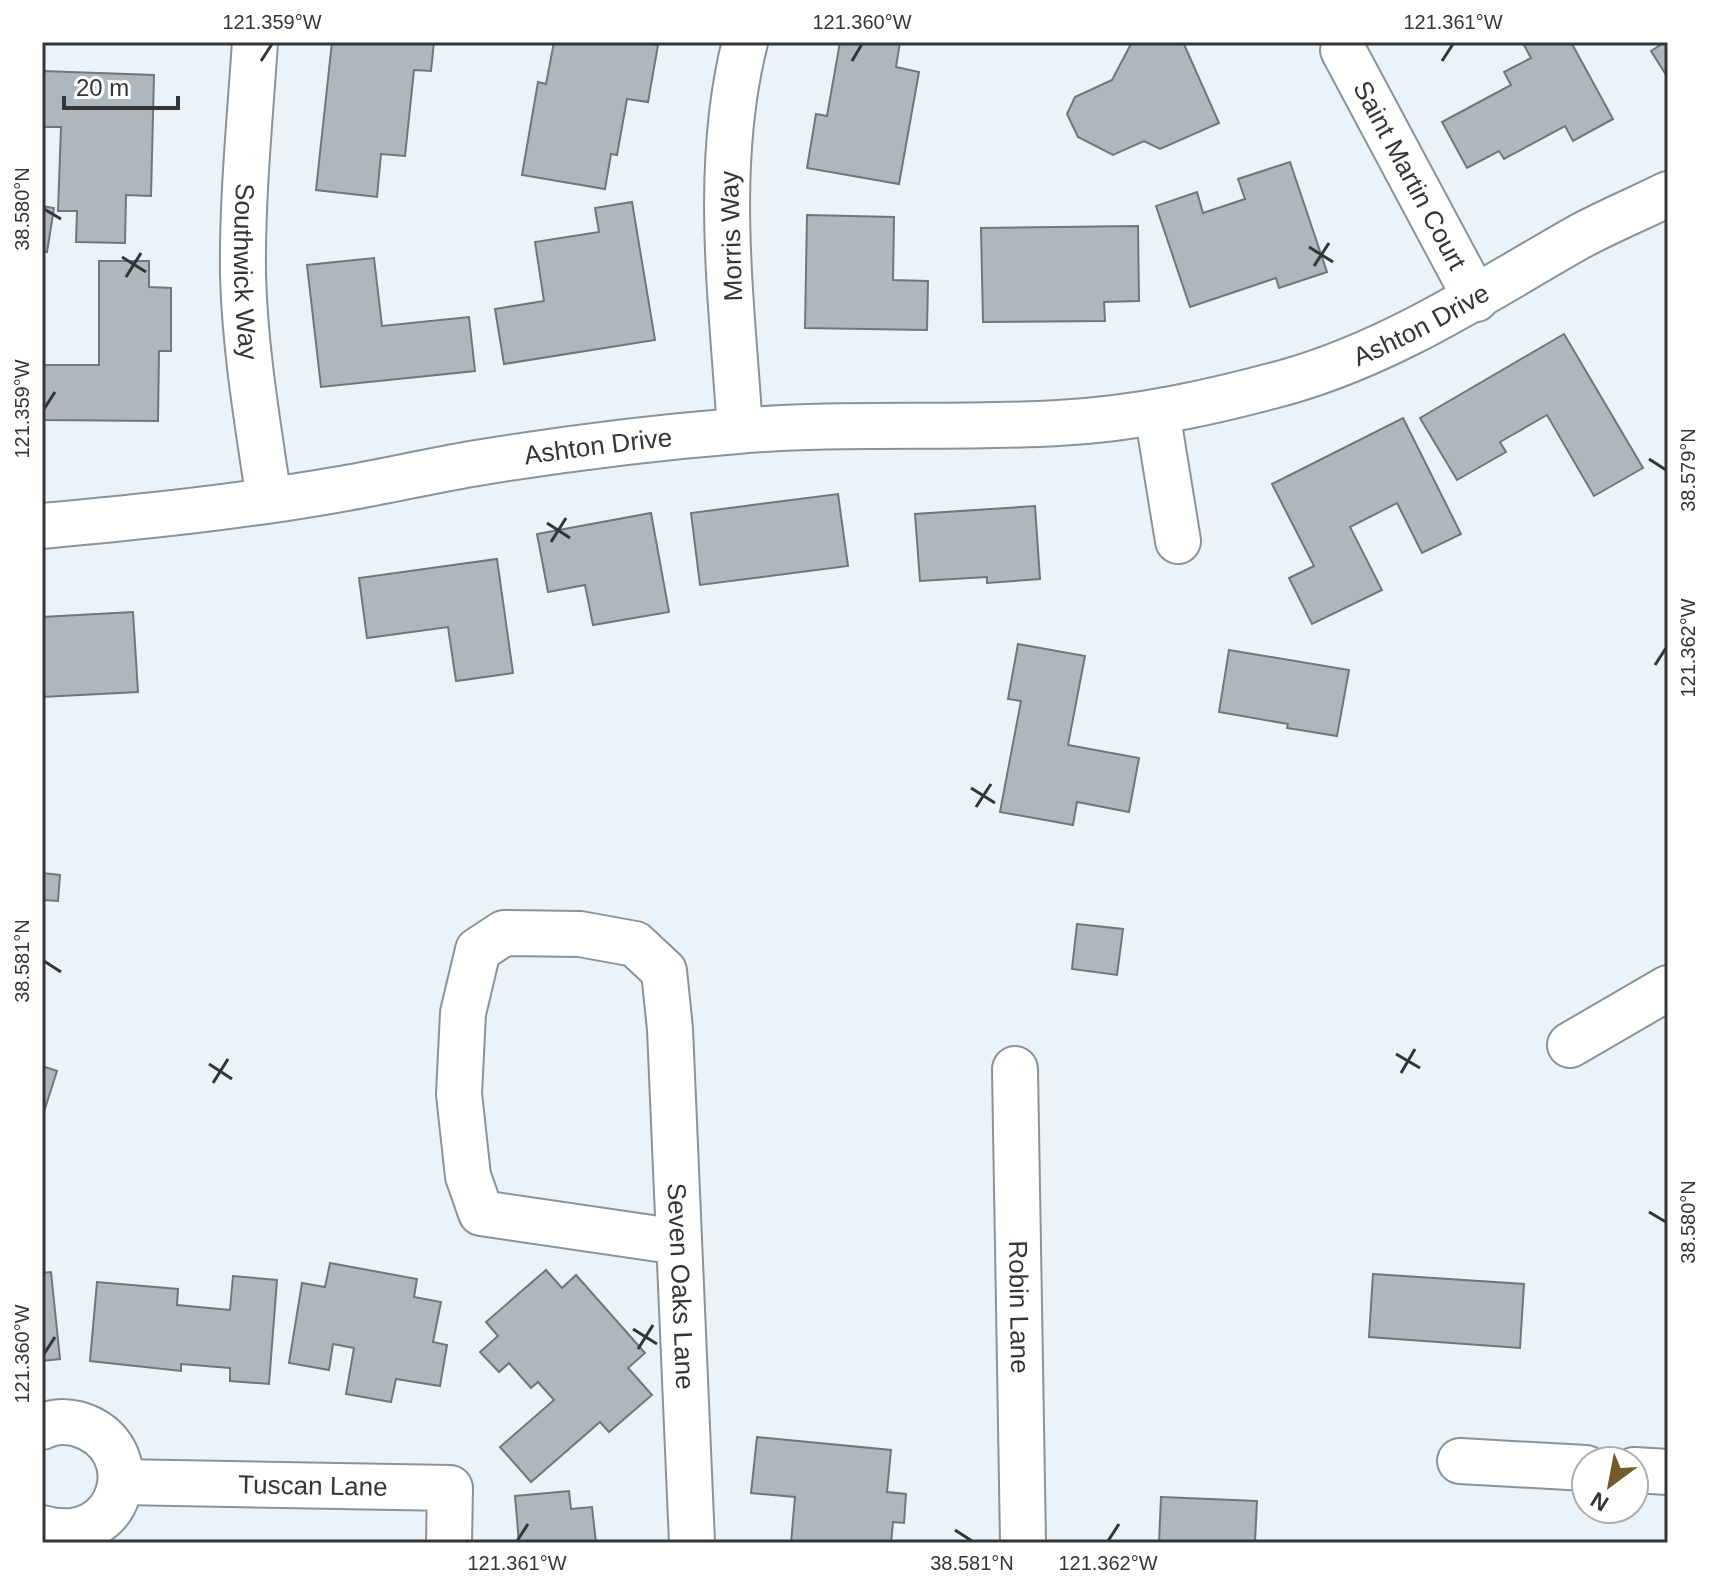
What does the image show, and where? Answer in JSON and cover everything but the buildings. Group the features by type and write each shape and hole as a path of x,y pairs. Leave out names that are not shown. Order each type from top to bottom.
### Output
{"street":[{"name":"Southwick Way","path":"255,42 243,275 248,360 269,500"},
{"name":"Morris Way","path":"740,430 727,207 729,137 738,66 745,42"},
{"name":"Saint Martin Court","path":"1343,50 1476,299"},
{"name":"Ashton Drive","path":"42,526 150,517 269,500 614,443 740,430 851,425 1058,423 1202,404 1295,379 1386,344 1476,299 1580,236 1668,194"},
{"path":"1157,412 1178,541"},
{"name":"Seven Oaks Lane","path":"679,1242 481,1213 468,1176 459,1094 463,1013 478,950 504,933 580,934 635,944 664,971 670,1029 692,1543"},
{"path":"1570,1045 1668,988"},
{"name":"Robin Lane","path":"1015,1069 1023,1543"},
{"path":"42,1427 69,1422 90,1428 107,1441 118,1460 121,1482 115,1503 101,1520 82,1531 60,1533 42,1528"},
{"path":"1460,1461 1570,1467"},
{"name":"Tuscan Lane","path":"121,1482 450,1488 449,1543"}]}
